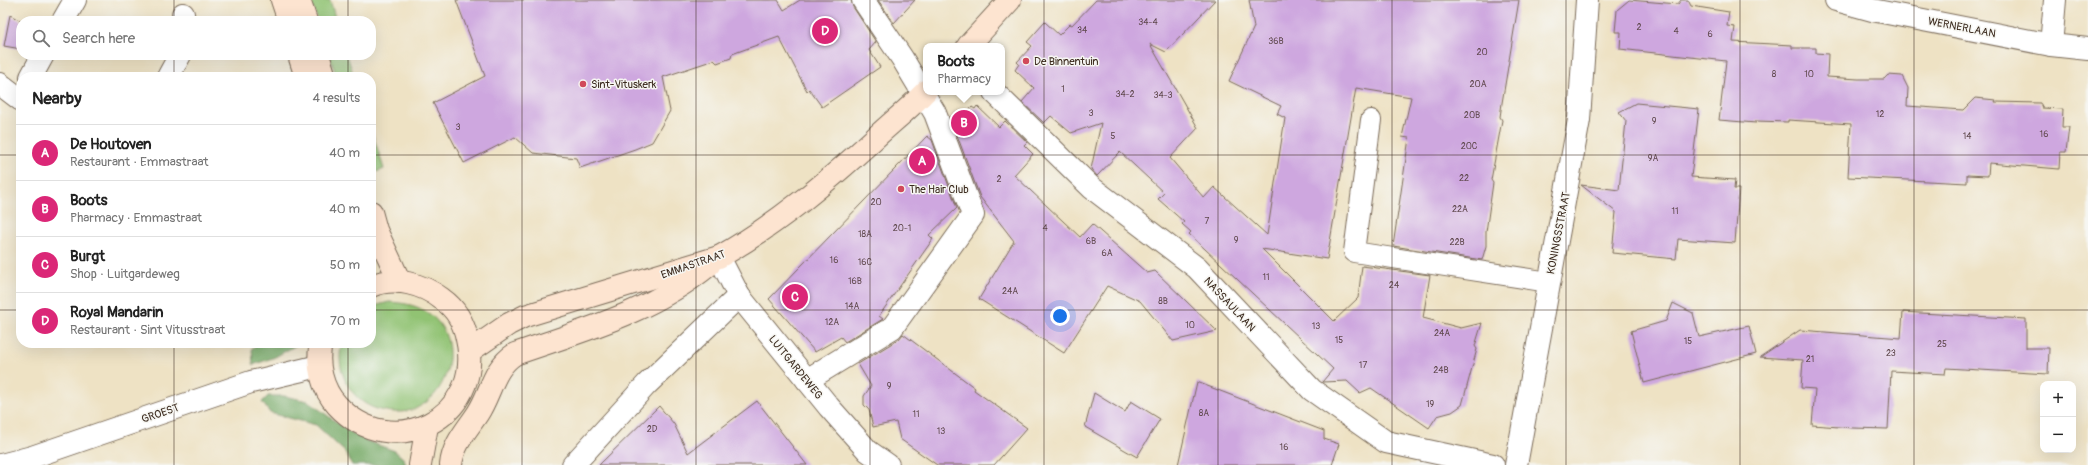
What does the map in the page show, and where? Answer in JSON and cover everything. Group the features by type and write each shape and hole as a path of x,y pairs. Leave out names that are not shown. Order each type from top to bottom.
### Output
{"main road":[{"path":"282,0 287,16"},
{"path":"299,0 304,16"},
{"path":"971,43 1010,0"},
{"path":"301,60 304,72"},
{"path":"320,60 324,72"},
{"name":"EMMASTRAAT","path":"470,351 509,324 525,316 719,257 747,241 816,190 923,95"},
{"path":"376,230 400,282"},
{"path":"451,465 454,451 463,434 478,412 496,375 508,359 515,354 634,311 662,298 691,280 719,257"},
{"path":"321,348 319,366 325,386 334,402 358,423 376,430 400,433 426,426 448,411 461,394 466,380 470,351 465,330 458,317 445,301 434,292 417,285 400,282 376,285"},
{"path":"420,465 426,426"}],"street":[{"path":"66,16 75,0"},
{"path":"863,0 923,90"},
{"name":"KONINGSSTRAAT","path":"1516,465 1579,120 1587,0"},
{"name":"WERNERLAAN","path":"1836,0 1872,10 2051,45 2088,49"},
{"path":"2051,45 2055,0"},
{"path":"34,72 41,60"},
{"path":"171,72 177,60"},
{"path":"0,84 16,94"},
{"path":"807,380 892,328 973,214 935,113 926,95"},
{"name":"NASSAULAAN","path":"997,95 1092,188 1197,268 1312,390 1386,442 1493,465"},
{"name":"LUITGARDEWEG","path":"719,257 739,296 807,380 868,451 888,465"},
{"path":"573,465 647,384 739,296"},
{"name":"GROEST","path":"1,465 32,457 251,382 319,366"}],"lane":[{"path":"1371,120 1354,252 1549,282"}],"green space":[{"path":"310,0 330,0 335,16 316,16"},
{"path":"331,60 349,60 352,72 335,72"},
{"path":"376,144 384,169 376,172"},
{"path":"389,302 403,303 421,309 439,324 447,340 449,358 445,376 436,392 423,404 406,411 381,410 368,406 361,401 346,383 340,363 341,348 376,348 376,306"},
{"path":"252,348 291,348 275,357 253,365"},
{"path":"268,396 284,396 308,401 347,430 367,441 395,451 404,459 406,465 352,465 345,452 316,425 270,413 262,402"}],"building":[{"name":"Sint-Vituskerk","path":"456,0 778,0 784,10 800,0 851,0 853,7 876,42 869,50 880,67 822,107 809,89 807,91 779,37 732,54 731,58 717,63 714,60 663,77 670,111 652,142 635,149 580,168 576,158 533,153 515,137 464,163 433,103 485,76"},
{"path":"878,0 915,0 894,23"},
{"path":"1096,0 1215,0 1166,52 1150,44 1198,128 1170,158 1204,198 1214,187 1267,235 1285,118 1277,114 1281,106 1229,81 1254,27 1249,0 1519,0 1500,117 1502,120 1491,180 1493,183 1486,232 1486,246 1482,260 1393,246 1409,138 1402,137 1411,97 1356,88 1327,259 1262,249 1334,321 1358,298 1362,266 1430,275 1423,318 1461,328 1482,323 1475,346 1477,349 1462,405 1452,412 1437,416 1429,428 1371,388 1360,393 1347,381 1322,382 1333,369 1189,234 1191,232 1182,224 1184,222 1158,199 1164,193 1120,152 1097,176 1091,169 1101,123 1071,133 1051,116 1044,123 1022,102 1034,88 1015,70 1019,64 1017,62 1032,46 1027,42 1045,22 1059,35 1070,24 1072,25"},
{"path":"1629,0 1678,4 1681,0 1688,0 1691,6 1729,12 1727,26 1735,27 1733,42 1792,45 1792,48 1816,48 1816,53 1828,54 1827,77 1884,79 1888,75 1902,76 1908,88 1907,106 1963,110 1975,98 1996,100 1995,102 2040,103 2042,108 2063,109 2062,127 2069,127 2066,152 2060,152 2059,169 1989,163 1988,176 1967,175 1967,183 1848,177 1851,124 1788,120 1788,122 1756,121 1756,123 1719,120 1726,61 1620,49 1621,32 1615,32 1617,10"},
{"path":"10,15 16,18 16,48 4,46"},
{"path":"1636,103 1699,109 1691,177 1735,180 1734,189 1739,189 1735,243 1678,239 1676,259 1612,253 1616,212 1581,185 1619,190 1626,121 1619,112"},
{"path":"977,106 999,127 1005,121 1027,142 1024,145 1033,154 1014,175 1080,237 1092,224 1147,273 1155,271 1217,331 1173,341 1140,301 1107,286 1064,353 979,299 1014,241 980,197 954,127 972,107 975,109"},
{"path":"927,136 932,140 957,208 929,235 933,239 879,316 883,319 845,342 841,337 815,352 769,299"},
{"path":"1673,303 1693,313 1699,337 1749,326 1756,354 1644,383 1631,331 1666,321"},
{"path":"1903,312 2026,319 2026,348 2049,348 2048,374 1946,368 1945,374 1891,371 1888,429 1853,428 1812,425 1815,389 1801,388 1803,360 1760,357 1800,330 1901,338"},
{"path":"903,334 975,388 974,390 1027,428 994,465 937,465 900,439 896,422 873,427 869,410 864,405 864,396 871,386 858,364 899,339"},
{"path":"1197,382 1324,431 1324,439 1339,444 1332,465 1178,465"},
{"path":"1094,393 1125,412 1131,401 1160,419 1137,457 1085,427"},
{"path":"757,401 807,465 599,465 659,406 674,424 688,453"}],"place":[{"name":"Royal Mandarin","path":"825,31"},
{"name":"De Binnentuin","path":"1026,61"},
{"name":"Sint-Vituskerk","path":"583,84"},
{"name":"Boots","path":"964,123"},
{"name":"De Houtoven","path":"922,161"},
{"name":"The Hair Club","path":"901,189"},
{"name":"Burgt","path":"795,297"}]}
